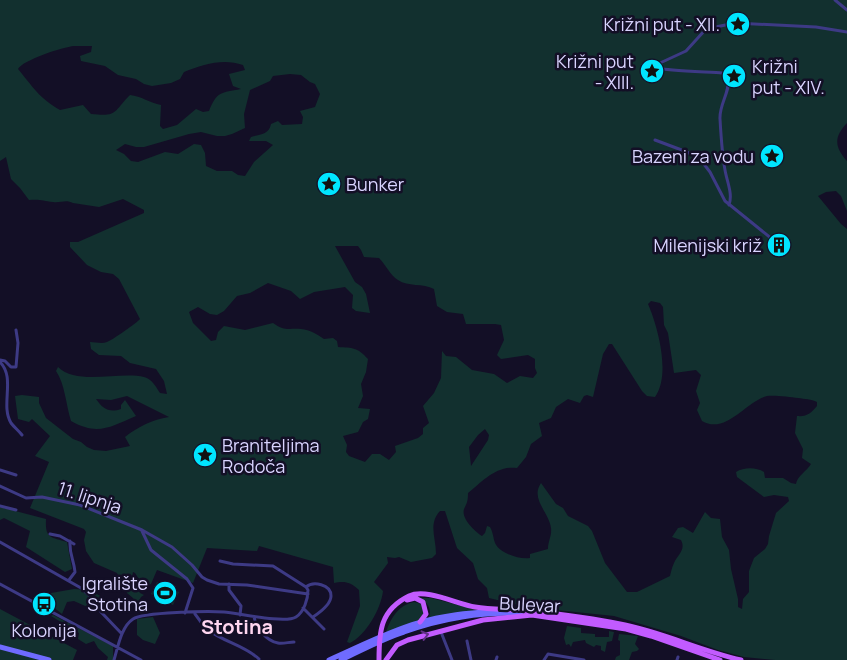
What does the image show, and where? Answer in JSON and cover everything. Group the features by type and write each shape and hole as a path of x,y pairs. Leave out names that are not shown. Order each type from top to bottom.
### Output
{"main road":[{"path":"379,660 379,633 381,626 392,609 413,595 423,594 462,604 497,610"},
{"path":"402,601 415,598 423,602 426,611 424,618 420,622"},
{"path":"391,635 420,622 455,615 497,610 519,610 562,614 626,625 741,660"},
{"name":"Bulevar","path":"341,660 373,642 431,624 460,618 515,614 626,629 720,660"},
{"path":"386,660 392,650 401,643 483,620 532,615"},
{"path":"329,660 373,642"},
{"path":"0,647 49,660"}],"street":[{"path":"835,0 847,10"},
{"path":"729,205 730,195 724,161 720,118 720,108 728,85 728,77 722,73 676,69 663,70 659,67 661,62 682,54 706,30 735,22 816,27 847,32"},
{"path":"655,140 700,159 710,172 722,197 729,205 777,243"},
{"path":"0,361 5,361 11,367 16,367 18,343 16,330"},
{"path":"0,361 5,369 7,381 6,406 8,414 11,423 22,435"},
{"path":"0,470 16,475"},
{"name":"11. lipnja","path":"0,486 26,498 42,497 80,505 142,530 172,547 202,577 219,584 308,594"},
{"path":"0,506 16,510"},
{"path":"142,530 151,550 187,579 193,588 185,613"},
{"path":"50,534 74,544"},
{"path":"69,580 75,572 74,562 69,550 70,541"},
{"path":"0,542 81,588 92,598 101,612 122,634"},
{"path":"114,660 122,634 131,620 137,617 224,612 254,617 291,619 296,617 302,608 308,594 306,587 273,566 233,564 220,561"},
{"path":"306,587 312,583 319,584 331,594 331,598 326,606 313,617"},
{"path":"0,584 141,660"},
{"path":"229,584 229,590 241,606 240,615"},
{"path":"302,608 324,629"},
{"path":"195,613 208,630 227,641 247,649 259,659"},
{"path":"254,617 258,628 273,642 278,644 294,642"},
{"path":"441,631 452,660"},
{"path":"467,641 471,660"},
{"path":"544,660 548,654 584,660"}],"green space":[{"path":"0,0 847,0 847,123 840,133 837,142 840,151 847,161 847,211 841,196 836,191 826,192 818,196 847,229 847,660 775,660 744,657 614,616 527,607 489,598 487,588 478,579 473,563 457,548 445,511 440,511 434,521 436,554 432,558 411,562 399,557 387,557 388,563 374,582 383,591 376,613 362,634 350,643 347,642 360,606 359,590 347,583 334,583 333,567 259,546 257,551 207,548 193,583 157,570 151,584 144,587 133,572 131,581 140,593 144,595 136,607 134,606 133,598 127,593 117,573 94,563 86,551 84,540 86,532 84,529 30,508 49,462 35,456 50,436 32,419 29,422 18,419 15,396 39,397 39,403 46,418 73,439 94,450 106,451 130,446 125,437 130,433 151,422 169,417 127,396 111,400 96,399 104,408 113,411 121,409 121,405 125,400 136,416 119,424 104,428 97,429 80,426 71,421 63,388 56,371 58,367 66,373 76,376 144,377 152,381 160,393 167,394 164,381 156,369 130,363 121,356 99,355 91,349 90,342 107,342 140,319 119,279 113,274 101,272 87,265 70,247 70,242 78,242 144,213 144,210 123,199 99,207 68,201 29,200 11,179 6,157 0,161","holes":["92,46 91,52 80,56 81,61 105,66 118,75 136,79 152,86 171,83 180,79 184,72 214,63 236,63 243,65 245,70 229,74 233,86 241,89 220,94 209,111 203,112 196,109 177,125 163,129 160,126 161,105 130,95 111,114 91,114 83,105 60,110 41,96 18,69 21,65 35,58 69,47","301,75 315,84 320,94 315,107 300,111 303,117 302,124 282,125 278,121 271,124 266,132 251,137 249,141 266,141 273,145 254,162 245,176 238,175 232,171 217,171 206,166 205,153 201,145 194,144 178,154 165,152 138,162 131,161 124,154 116,150 125,144 144,147 201,132 225,136 245,128 244,114 250,90 270,81 273,76","335,246 358,246 364,257 379,258 398,280 406,284 434,289 437,306 447,312 463,314 466,324 501,325 504,340 497,355 501,359 528,355 535,359 537,373 533,378 520,376 507,383 494,374 472,370 456,357 446,356 442,351 441,378 434,393 423,406 429,423 423,428 423,434 418,438 395,446 396,452 389,460 380,454 372,454 365,462 349,456 346,452 347,445 343,436 358,432 363,422 368,419 370,409 358,408 363,396 361,384 366,372 368,359 361,352 338,347 337,341 333,338 324,339 307,330 284,329 273,323 245,330 224,326 218,332 216,340 211,341 193,323 189,312 198,307 210,314 217,315 224,311 237,296 250,293 268,283 291,291 300,299 314,292 345,287 353,295 352,308 356,311 370,313 366,294 362,287 355,282","651,301 660,303 663,307 664,325 668,333 674,373 696,370 701,375 696,391 700,403 697,410 702,421 711,424 728,421 751,404 767,396 791,397 817,402 817,406 811,413 797,416 795,433 803,449 802,458 811,464 798,478 796,484 783,478 765,478 764,472 754,468 746,468 736,472 737,477 764,497 774,495 788,497 789,501 776,513 768,544 754,558 749,571 749,592 743,599 742,609 738,607 729,550 722,537 720,519 711,518 705,512 693,533 683,527 678,528 672,537 681,540 683,547 673,565 670,576 637,592 627,592 605,563 592,531 588,526 568,516 563,508 556,504 541,483 538,495 541,506 550,522 551,534 548,549 530,554 530,558 516,557 505,553 497,547 490,527 487,526 482,536 469,524 465,517 464,509 468,493 484,479 496,472 502,469 517,468 526,457 531,444 542,436 539,423 551,418 556,407 568,399 580,403 584,396 593,397 603,354 609,344 612,344 642,391 647,396 655,397 660,388 662,376 661,351 656,325 648,304","485,429 489,435 488,440 471,466 469,447 478,435"]},
{"path":"0,507 46,519 46,530 50,536 67,542 72,569 65,572 26,547 30,531 4,518 0,520"},
{"name":"Igralište Stotina","path":"157,582 179,592 173,605 151,594"},
{"path":"74,589 90,590 102,597 92,609 74,601 67,602 62,614 47,602 51,593"},
{"path":"420,598 431,598 477,610 428,619 429,607"},
{"path":"414,602 422,604 424,614 419,621 386,632 396,612"},
{"path":"0,609 77,650 73,660 0,660"},
{"path":"53,615 113,646 113,660 107,660 108,657 98,648 94,641 86,644 78,639 79,633 51,616"},
{"path":"153,617 160,633 155,644 143,640 137,635 137,619"},
{"path":"567,626 581,628 581,633 595,634 595,637 609,637 609,631 614,632 612,641 607,642 605,652 601,650 601,646 596,645 594,647 586,643 585,640 573,642 571,647 569,644 566,645 564,638"},
{"path":"619,634 638,636 635,644 639,649 632,652 629,660 615,660 620,655"}],"place":[{"name":"Križni put - XII.","path":"738,24"},
{"name":"Križni put - XIII.","path":"652,71"},
{"name":"Križni put - XIV.","path":"734,76"},
{"name":"Bazeni za vodu","path":"772,156"},
{"name":"Bunker","path":"329,184"},
{"name":"Milenijski križ","path":"779,245"},
{"name":"Braniteljima Rodoča","path":"205,455"},
{"name":"Igralište Stotina","path":"165,593"},
{"name":"Kolonija","path":"44,604"}],"district":[{"name":"Stotina","path":"237,626"}]}
